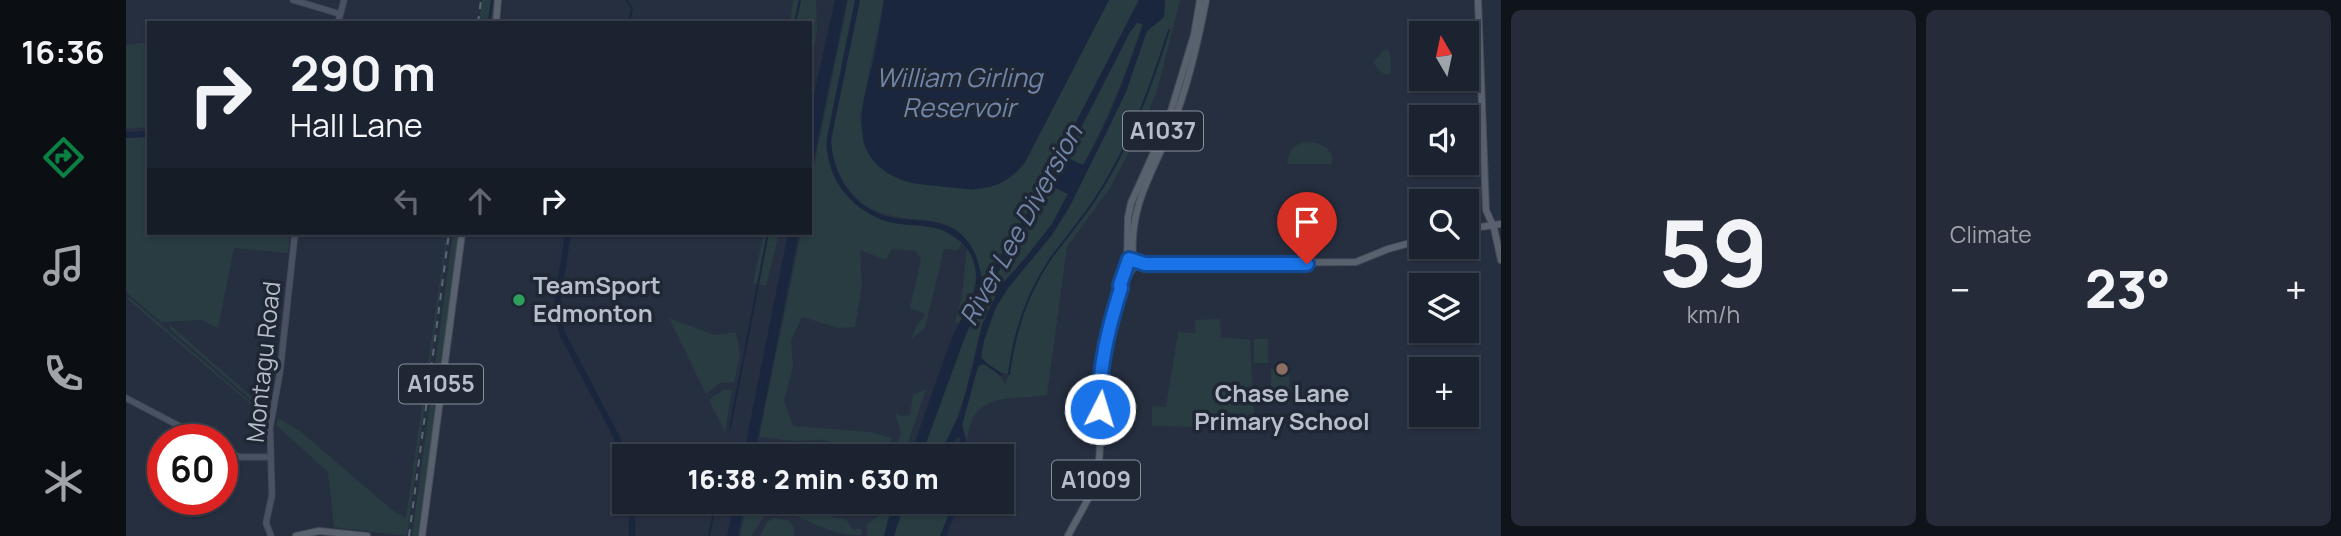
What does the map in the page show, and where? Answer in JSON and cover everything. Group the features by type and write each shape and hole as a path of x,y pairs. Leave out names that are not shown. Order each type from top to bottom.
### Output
{"main road":[{"path":"293,0 340,14"},
{"path":"338,21 344,0"},
{"path":"496,21 498,0"},
{"name":"A1037","path":"1200,0 1201,12"},
{"name":"A1037","path":"1132,263 1135,210 1149,168 1167,129 1206,0"},
{"path":"1478,0 1486,210 1497,224 1501,260"},
{"path":"1479,227 1497,224"},
{"name":"Montagu Road","path":"271,536 266,523 272,498 264,457 280,372 295,235"},
{"name":"A1055","path":"422,536 462,235"},
{"path":"1132,263 1356,262 1409,243"},
{"name":"A1009","path":"1068,536 1092,491 1097,472 1100,390 1109,334 1122,276 1132,263"},
{"path":"126,398 175,424"},
{"path":"238,457 264,457"},
{"path":"296,536 319,531 367,536"}],"green space":[{"path":"482,0 494,0 491,21 479,21"},
{"path":"793,0 816,0 817,32 812,58 812,21 790,21"},
{"path":"848,0 855,0 827,138 826,148 836,181 854,203 882,220 942,229 962,243 958,250 944,249 925,328 911,339 925,314 910,308 921,260 916,251 892,249 886,260 860,250 862,285 855,327 839,328 802,317 791,341 793,366 784,401 793,426 870,432 892,438 890,444 834,444 822,440 794,441 759,437 801,235 812,235 812,175"},
{"path":"860,0 884,0 860,117 865,147 877,164 895,177 909,182 973,190 1024,164 1109,0 1139,0 1038,196 1015,233 1010,235 1011,239 983,283 969,245 952,227 897,217 867,207 854,196 837,170 831,145 832,129"},
{"path":"1165,0 1180,0 1157,91 1141,130 1110,188 1067,247 1047,395 1005,399 986,405 972,420 966,442 962,425 979,364 995,370 1005,384 1009,374 994,368 981,357 996,307 1008,288 1051,236 1069,207 1111,124 1147,31 1164,17"},
{"path":"1137,23 1143,23 1130,60 1083,166 1066,157"},
{"path":"147,42 147,127 126,129 126,45"},
{"path":"1388,50 1391,72 1387,75 1379,71 1373,62 1383,51"},
{"path":"147,137 147,235 290,235 288,253 234,248 218,328 202,320 161,322 126,292 126,138"},
{"path":"1311,142 1328,150 1333,160 1331,164 1288,164 1287,160 1293,148 1298,144"},
{"path":"1051,186 1068,194 1052,224 1004,282 988,287"},
{"path":"424,235 448,235 407,536 334,527 328,472 276,425 278,418 300,431 392,510 406,518 446,238"},
{"path":"453,235 459,235 421,536 412,536"},
{"path":"764,235 779,235 766,286 753,283"},
{"path":"967,247 973,259 976,278 959,323 955,322 962,295"},
{"path":"998,290 981,330 956,420 945,444 925,444 953,365 981,301 988,293"},
{"path":"126,298 130,298 268,419"},
{"path":"669,318 715,335 736,332 740,354 734,382 720,383 706,394"},
{"path":"1220,319 1221,337 1250,340 1255,428 1152,426 1152,406 1166,407 1178,332 1195,333 1196,320"},
{"path":"170,325 269,412 269,415 170,329"},
{"path":"1254,339 1268,339 1268,363 1254,363"},
{"path":"1271,369 1289,369 1289,389 1271,389"},
{"path":"926,389 907,444 897,444 901,433 895,413 901,416 910,415 913,395"},
{"path":"723,390 732,390 725,432 709,400"},
{"path":"745,514 766,514 751,536 740,536"},
{"path":"790,514 829,514 834,518 846,519 853,530 859,528 862,531 861,535 837,532"},
{"path":"881,514 890,514 884,536 868,536 867,524"},
{"path":"901,514 949,514 940,536 894,536"},
{"path":"773,518 788,520 794,527 794,536 760,536 767,522"}],"water":[{"path":"835,0 847,0 812,167 812,104"},
{"name":"River Lee Diversion","path":"855,0 860,0 831,140 836,166 855,198 876,213 944,225 962,236 969,243 978,261 982,283 1011,239 1010,235 1015,232 1038,196 1139,0 1165,0 1164,17 1147,31 1126,92 1069,208 1051,236 1008,288 996,307 981,357 1003,374 1001,376 984,364 978,366 962,425 967,444 961,444 959,436 952,444 945,444 959,416 982,325 998,291 986,294 966,334 926,444 915,444 947,351 973,295 976,283 974,263 965,246 949,233 930,227 889,222 871,215 855,203 834,177 827,145","holes":["1137,23 1143,24 1110,114 1083,165 1066,157 1130,32","1051,186 1068,194 1052,224 1027,256 1004,282 989,287"]},
{"name":"William Girling Reservoir","path":"884,0 1109,0 1024,164 1007,180 989,187 970,189 901,180 879,167 869,154 863,140 863,107"},
{"path":"788,235 799,235 757,444 746,444"},
{"path":"732,514 743,514 738,536 727,536"},
{"path":"890,514 901,514 894,536 884,536"},
{"path":"949,514 955,514 946,536 940,536"}],"waterway":[{"path":"489,21 492,0"},
{"path":"626,0 632,8 629,21"},
{"path":"795,21 800,0"},
{"path":"1009,374 1018,328 1035,285 1051,258 1094,201 1121,154 1147,93 1169,30"},
{"path":"126,135 147,134"},
{"path":"568,235 556,312 563,335 620,444"},
{"path":"730,428 768,235"},
{"path":"632,514 632,536"},
{"path":"709,536 714,514"}],"railway":[{"path":"478,21 481,0"},
{"path":"409,536 449,235"}],"place":[{"name":"TeamSport Edmonton","path":"519,300"},
{"name":"Chase Lane Primary School","path":"1282,369"}],"route":[{"path":"1100,409 1100,390 1109,334 1122,276 1129,259 1145,264 1307,264"}]}
